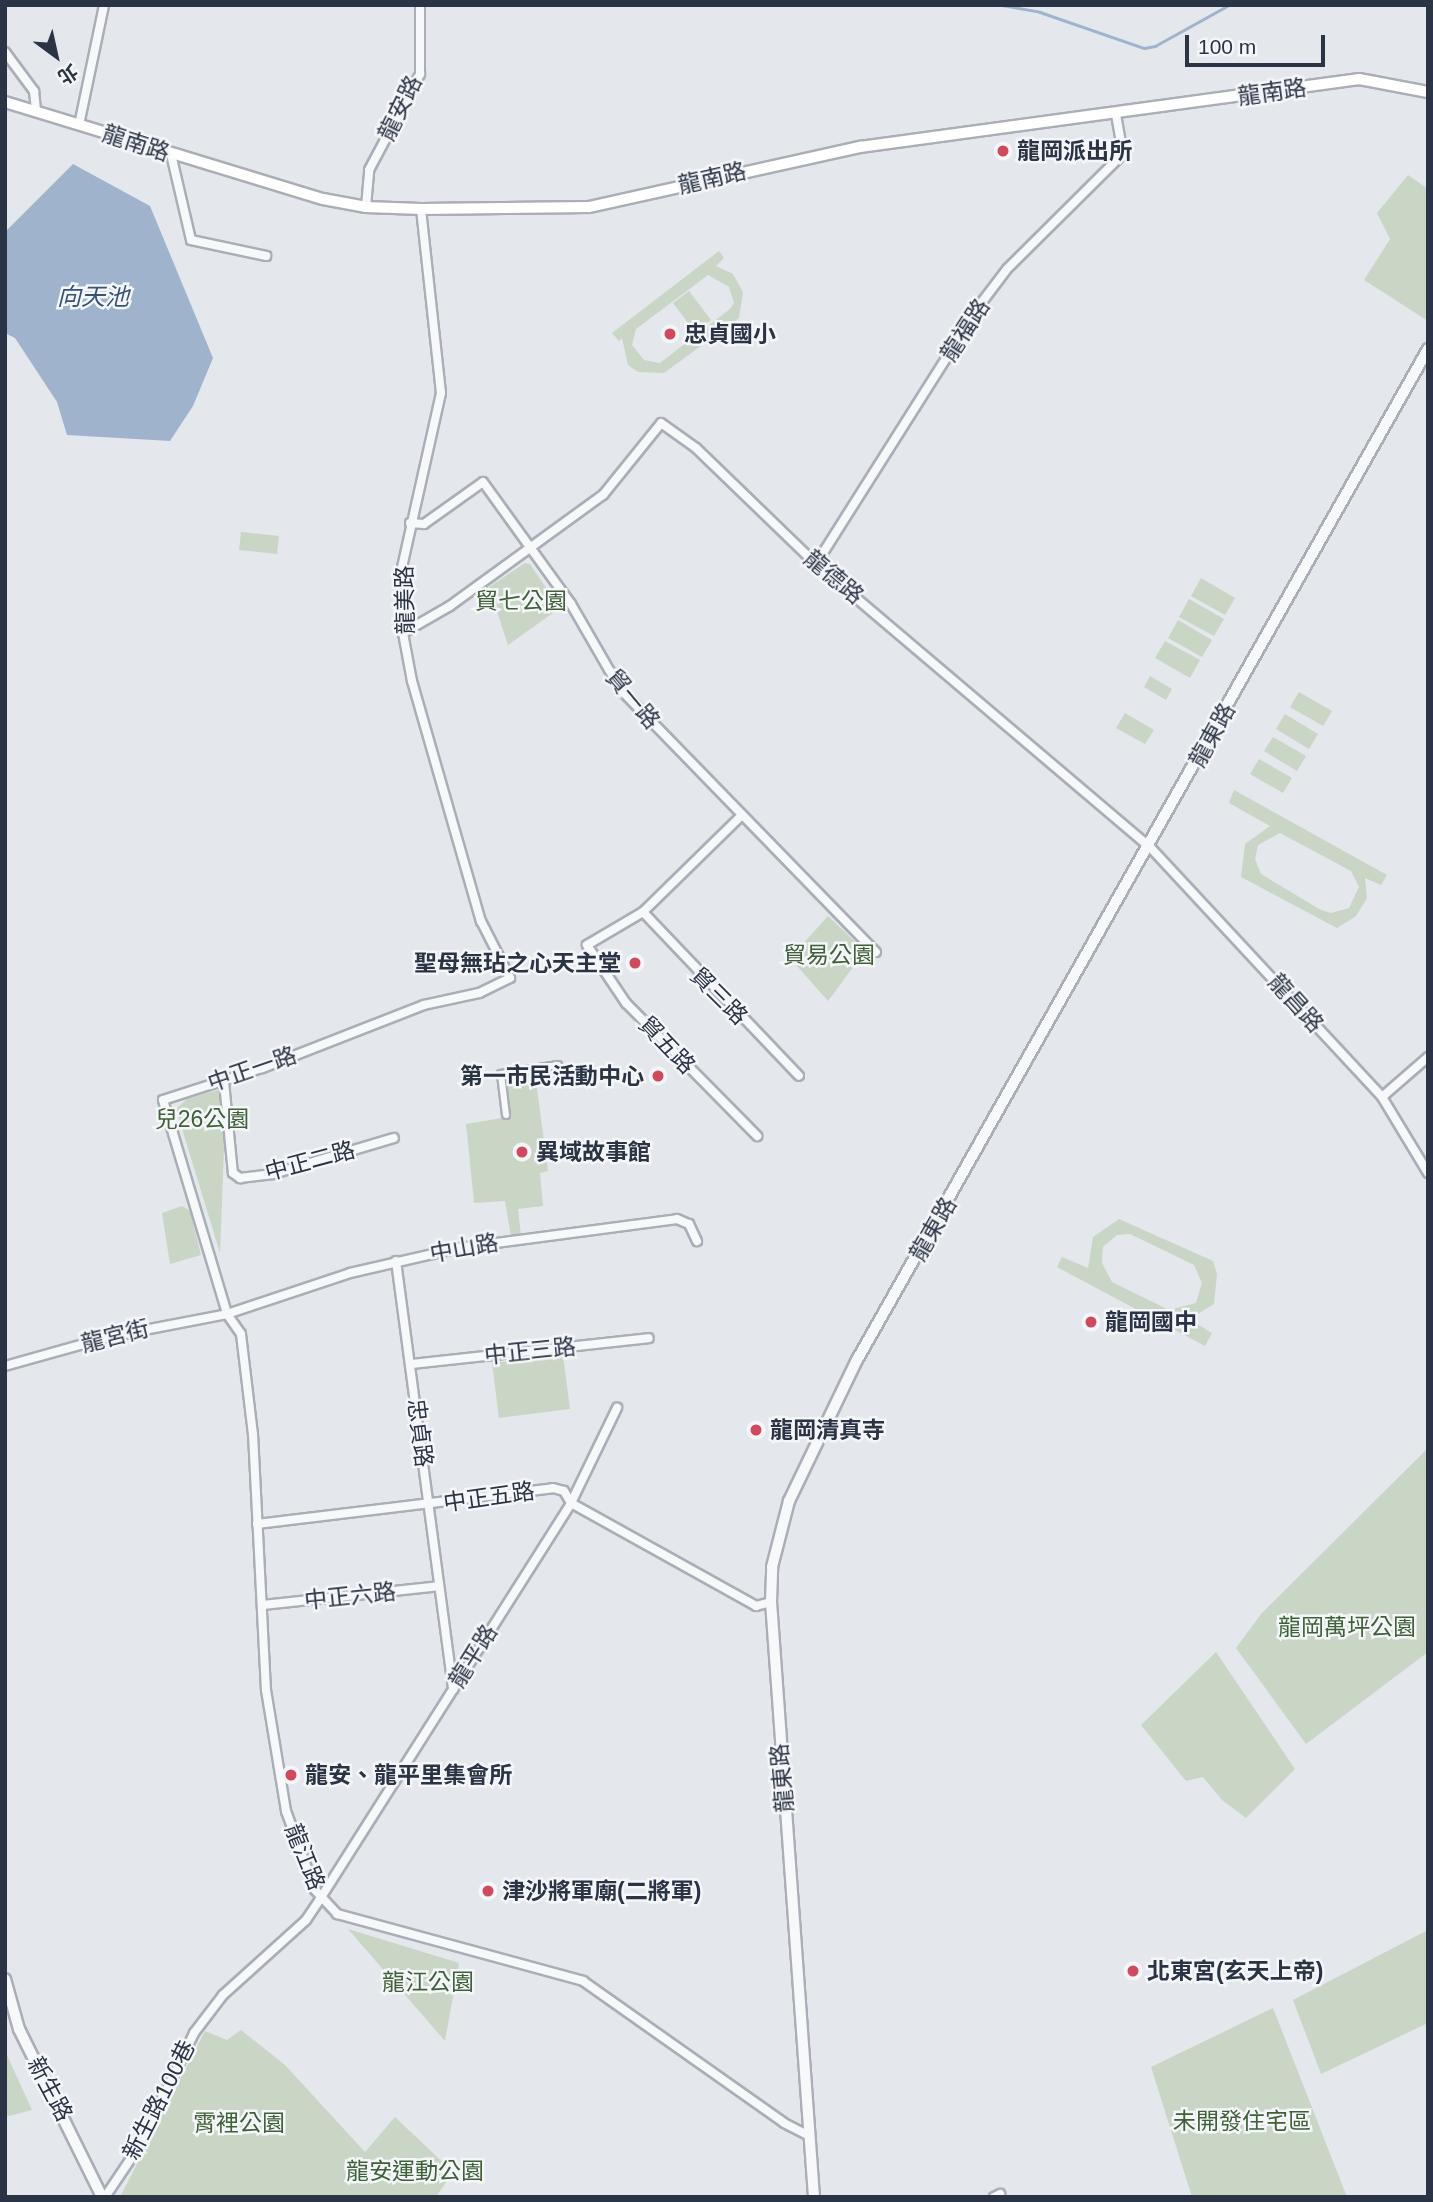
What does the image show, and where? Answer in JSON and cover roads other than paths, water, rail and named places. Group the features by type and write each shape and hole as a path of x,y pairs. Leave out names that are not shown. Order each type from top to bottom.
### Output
{"main road":[{"name":"龍南路","path":"5,102 171,154 366,207 589,208 860,148 1116,115 1359,79 1428,92"}],"street":[{"path":"79,125 104,5"},
{"name":"龍安路","path":"366,207 369,170 420,74 421,5"},
{"path":"5,52 34,91 36,110"},
{"name":"龍福路","path":"816,564 1000,278 1123,154 1116,115"},
{"path":"171,154 191,240 266,256"},
{"name":"龍美路","path":"421,209 441,393 400,576 403,633 412,681 481,921 510,978"},
{"name":"龍東路","path":"814,2197 771,1602 772,1567 789,1501 817,1435 1428,349"},
{"name":"龍德路","path":"531,548 603,495 661,423 701,452 816,564 1149,846"},
{"name":"貿一路","path":"410,523 424,524 483,482 571,604 620,689 876,953"},
{"path":"403,633 531,548"},
{"path":"643,912 742,815"},
{"name":"龍昌路","path":"1149,846 1382,1097 1428,1173"},
{"name":"貿五路","path":"643,912 587,945 626,1003 757,1136"},
{"name":"貿三路","path":"643,912 799,1076"},
{"name":"中正一路","path":"227,1314 163,1105 171,1095 224,1082 378,1020 479,993 510,978"},
{"path":"1382,1097 1428,1057"},
{"path":"506,1115 501,1074 558,1065"},
{"name":"中正二路","path":"224,1082 233,1173 240,1178 272,1174 394,1138"},
{"name":"中山路","path":"227,1314 396,1261 677,1219 689,1224 697,1241"},
{"name":"忠貞路","path":"396,1261 453,1689"},
{"name":"龍宮街","path":"5,1366 108,1337 227,1314"},
{"name":"龍江路","path":"227,1314 241,1334 249,1381 267,1690 286,1811 320,1899 337,1914 583,1981 785,2123 809,2136"},
{"name":"中正三路","path":"411,1364 649,1338"},
{"name":"龍平路","path":"215,2005 306,1920 571,1503 617,1408"},
{"name":"中正五路","path":"257,1524 553,1488 564,1491 571,1503 756,1606 771,1602"},
{"name":"中正六路","path":"262,1605 439,1586"},
{"name":"新生路","path":"5,1979 19,2029 103,2197"},
{"name":"新生路100巷","path":"103,2197 138,2148 194,2033 215,2005"}],"water":[{"name":"向天池","path":"73,164 150,206 213,358 193,406 170,441 67,435 57,402 15,338 5,333 5,232"}],"waterway":[{"path":"1002,5 1040,12 1144,48 1155,46 1229,5"}],"place":[{"name":"龍岡派出所","path":"1003,151"},
{"name":"忠貞國小","path":"670,334"},
{"name":"聖母無玷之心天主堂","path":"635,963"},
{"name":"第一市民活動中心","path":"658,1076"},
{"name":"異域故事館","path":"522,1152"},
{"name":"龍岡國中","path":"1091,1322"},
{"name":"龍岡清真寺","path":"756,1430"},
{"name":"龍安、龍平里集會所","path":"291,1775"},
{"name":"津沙將軍廟(二將軍)","path":"488,1891"},
{"name":"北東宮(玄天上帝)","path":"1133,1971"}],"park label":[{"name":"貿七公園","path":"521,601"},
{"name":"貿易公園","path":"829,955"},
{"name":"兒26公園","path":"202,1119"},
{"name":"龍岡萬坪公園","path":"1347,1627"},
{"name":"龍江公園","path":"428,1982"},
{"name":"未開發住宅區","path":"1242,2121"},
{"name":"霄裡公園","path":"239,2123"},
{"name":"龍安運動公園","path":"415,2171"}]}
